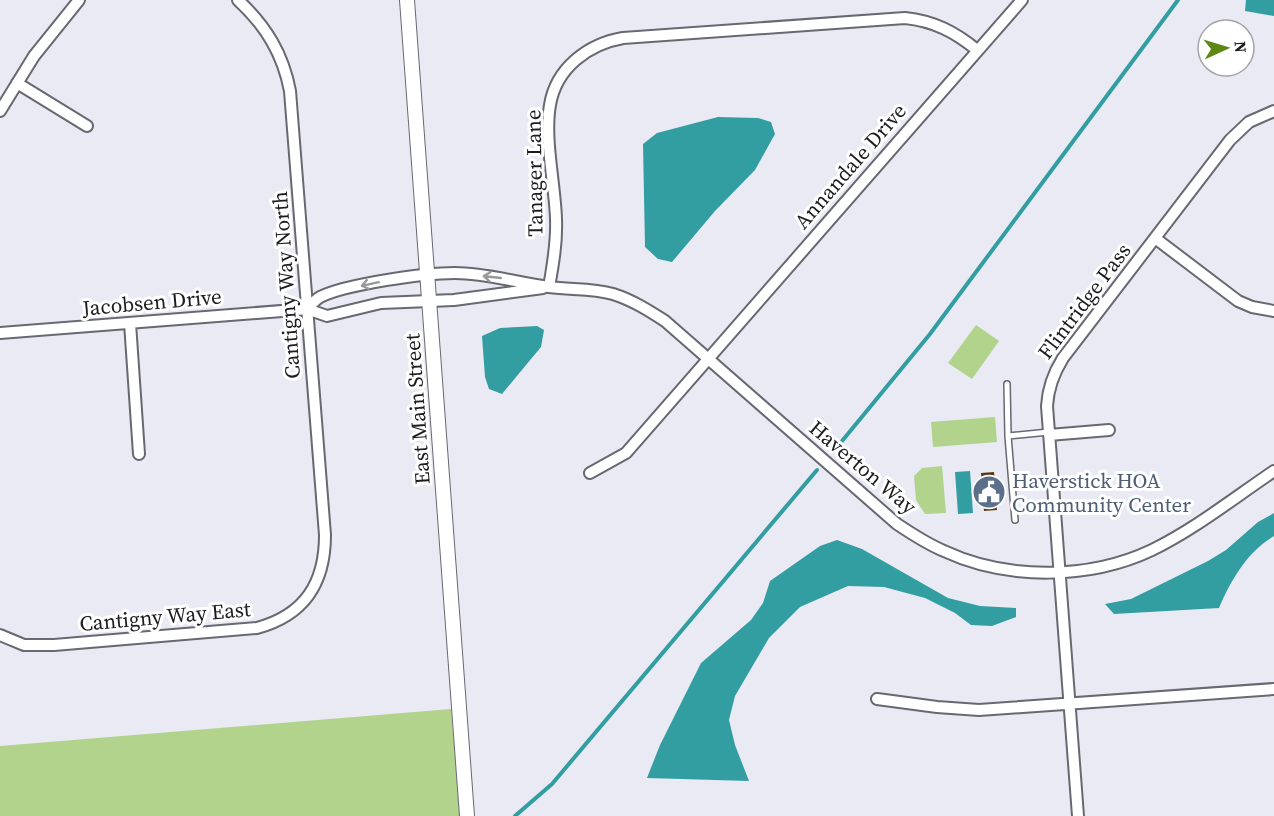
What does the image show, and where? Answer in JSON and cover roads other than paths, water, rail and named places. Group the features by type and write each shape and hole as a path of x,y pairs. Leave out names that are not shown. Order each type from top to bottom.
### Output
{"main road":[{"name":"East Main Street","path":"407,0 467,816"}],"street":[{"path":"0,111 34,56 79,0"},
{"name":"Cantigny Way North","path":"238,0 251,12 274,43 288,78 292,105 325,535 324,564 318,581"},
{"name":"Annandale Drive","path":"590,473 626,453 1022,0"},
{"name":"Tanager Lane","path":"549,287 556,227 549,107 555,89 572,62 596,46 623,38 895,18 919,19 940,26 959,35 977,50"},
{"path":"17,83 87,126"},
{"name":"Flintridge Pass","path":"1078,816 1047,396 1054,372 1236,133 1249,122 1274,111"},
{"path":"1155,238 1238,301 1252,307 1274,311"},
{"name":"Haverton Way","path":"428,276 454,273 487,276 549,287 594,290 634,302 665,321 877,509 914,535 950,554 988,566 1011,570 1060,572 1108,565 1151,550 1195,525 1274,471"},
{"name":"Jacobsen Drive","path":"307,309 317,298 326,294 377,282 428,276"},
{"name":"Haverton Way","path":"430,300 510,294 549,287"},
{"name":"Jacobsen Drive","path":"0,333 307,309 327,316 381,303 430,300"},
{"path":"130,323 139,454"},
{"path":"1049,434 1109,430"},
{"name":"Cantigny Way East","path":"0,635 24,645 54,645 256,628 277,621 298,608 318,581"},
{"path":"877,699 968,710 1274,689"}],"lane":[{"path":"1007,384 1008,436 1015,520"},
{"path":"1008,436 1049,434"}],"water":[{"path":"1246,0 1274,0 1274,16 1245,11"},
{"path":"718,117 758,118 771,122 775,134 755,170 715,211 672,262 658,259 645,247 643,144 657,133"},
{"path":"537,326 544,330 541,347 502,394 489,389 485,377 482,336 500,328"},
{"path":"970,471 973,513 958,514 955,472"},
{"path":"1274,513 1274,536 1248,558 1229,587 1219,608 1114,614 1105,604 1131,599 1208,561 1226,550 1258,522"},
{"path":"837,540 862,549 948,598 980,606 1016,608 1016,617 992,626 971,625 955,613 925,598 884,587 848,586 800,607 769,638 735,696 729,720 735,745 749,781 647,778 660,745 701,663 751,620 763,603 770,581 820,546"}],"waterway":[{"path":"833,452 930,334 1178,0"},
{"path":"515,816 552,784 817,470"}],"place":[{"name":"Haverstick HOA Community Center","path":"989,492"}]}
